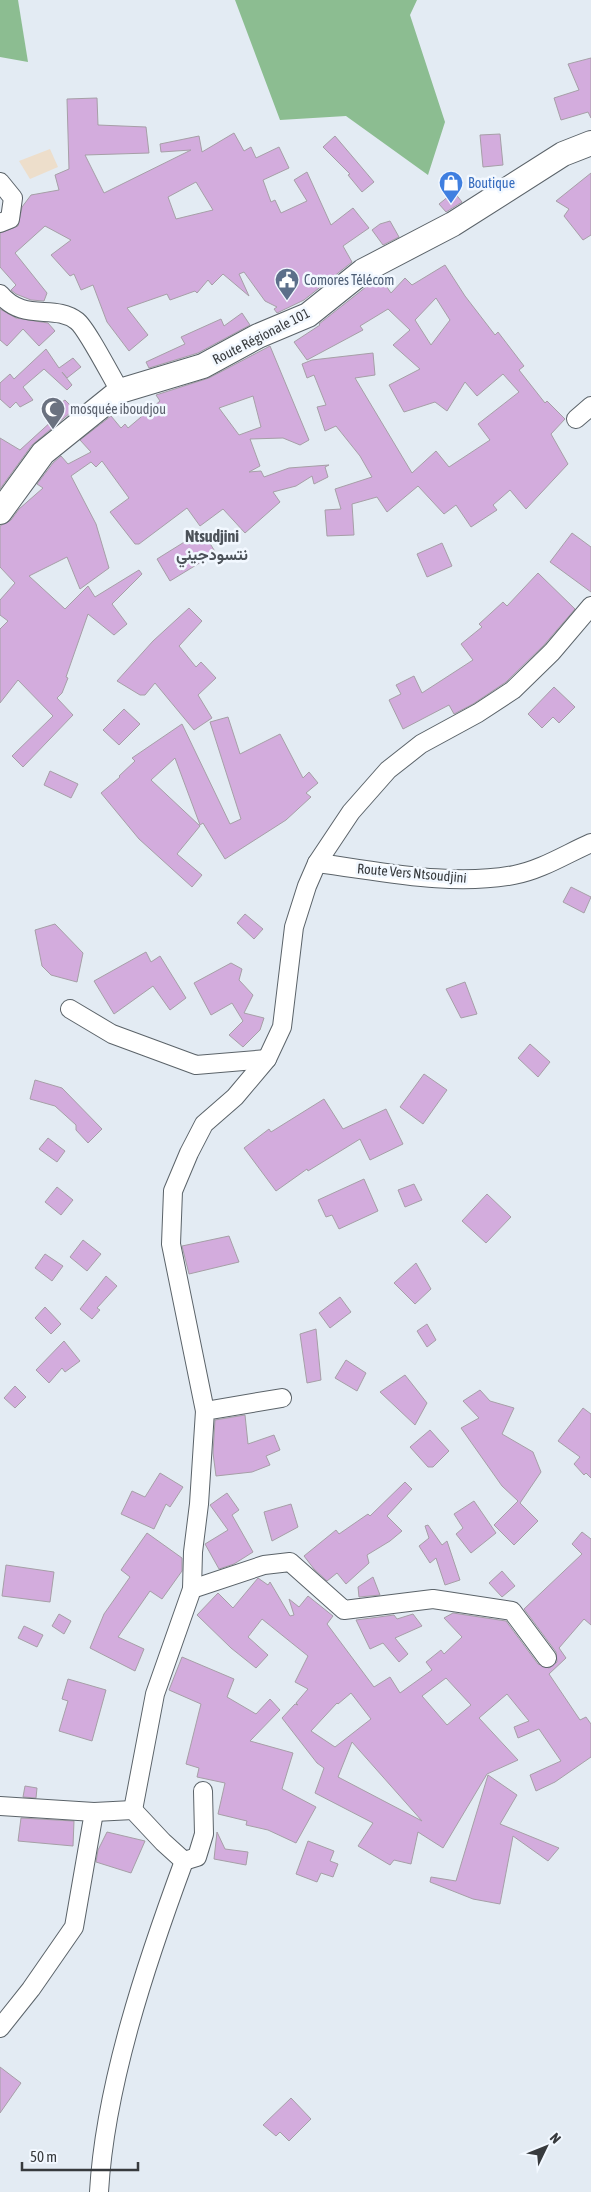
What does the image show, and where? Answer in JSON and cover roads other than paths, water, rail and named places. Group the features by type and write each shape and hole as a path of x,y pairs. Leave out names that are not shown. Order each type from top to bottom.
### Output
{"street":[{"name":"Route Régionale 101","path":"0,512 43,453 120,391 204,366 258,336 308,315 363,271 453,224 563,154 591,143"},
{"path":"0,182 13,198 10,219 0,224"},
{"path":"0,294 4,299 25,311 49,314 62,312 79,322 120,391"},
{"path":"576,419 591,406"},
{"path":"133,1810 155,1694 192,1589 193,1552 199,1504 205,1411 171,1244 173,1191 188,1153 204,1124 235,1097 267,1059 282,1027 294,927 307,886 317,863 351,812 388,770 421,744 478,713 513,690 552,652 591,606"},
{"name":"Route Vers Ntsoudjini","path":"317,863 419,876 469,879 515,875 546,864 591,843"},
{"path":"70,1009 112,1034 196,1065 267,1059"},
{"path":"205,1411 282,1398"},
{"path":"192,1589 264,1565 290,1562 344,1610 433,1599 512,1611 547,1658"},
{"path":"184,1861 197,1857 204,1834 203,1791"},
{"path":"0,1806 94,1812 133,1810"},
{"path":"133,1810 162,1842 184,1861"},
{"path":"0,2028 31,1989 74,1927 94,1812"},
{"path":"99,2192 106,2126 122,2060 163,1917 184,1861"}],"place":[{"name":"Boutique","path":"451,204"},
{"name":"Comores Télécom","path":"287,301"},
{"name":"mosquée iboudjou","path":"53,430"}],"district":[{"name":"Ntsudjini نتسودجيني","path":"212,545"}]}
